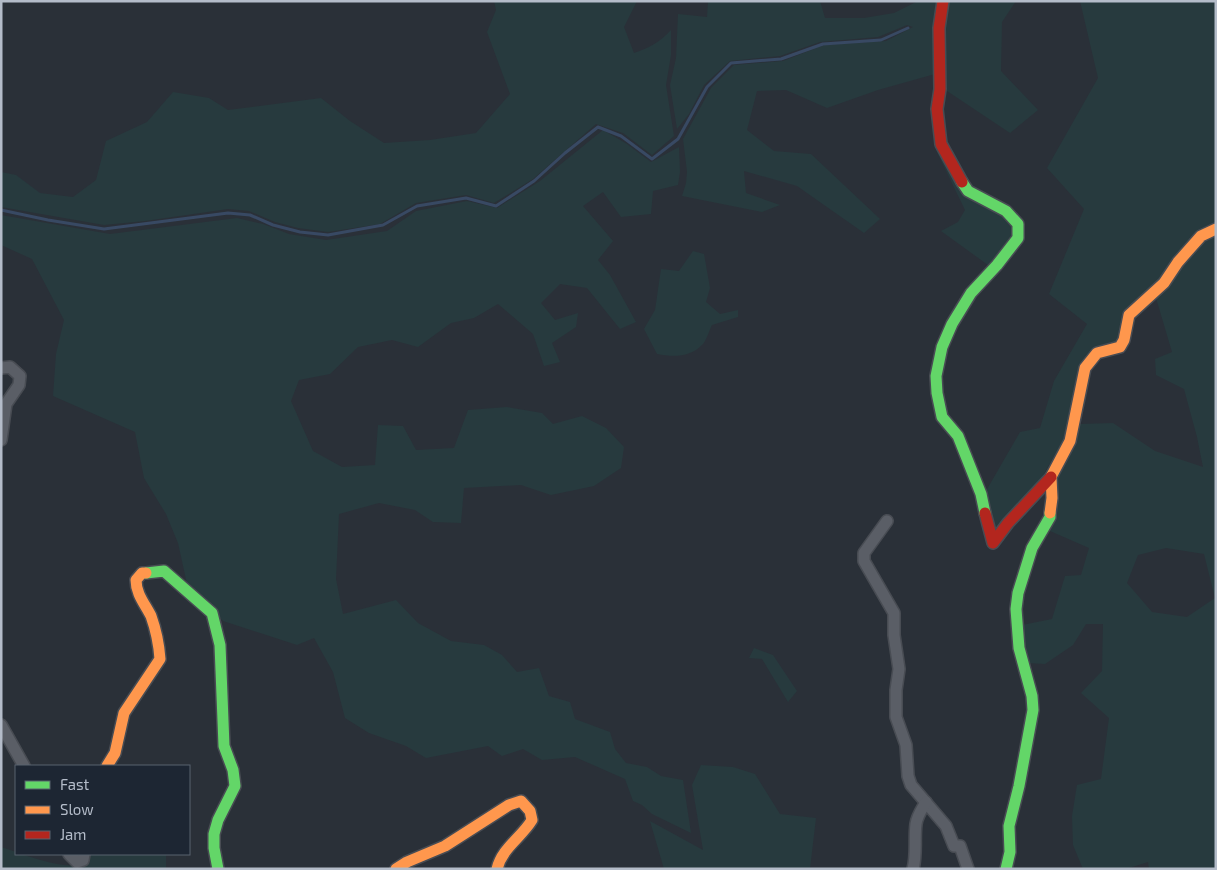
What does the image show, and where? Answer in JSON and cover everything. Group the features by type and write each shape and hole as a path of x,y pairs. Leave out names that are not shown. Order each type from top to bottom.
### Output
{"street":[{"path":"944,1 939,28 940,89 937,109 941,144 968,191 1006,211 1018,224 1018,238 997,265 972,292 952,324 942,347 936,376 942,417 958,436 981,494 993,543 1008,523 1051,477 1070,441 1081,380 1090,359 1097,353 1113,350 1120,346 1124,340 1129,315 1164,283 1178,262 1201,236 1216,229"},
{"path":"1,368 10,367 20,376 19,385 6,404 1,440"},
{"path":"1006,869 1010,852 1009,826 1033,710 1032,696 1019,648 1017,601 1032,548 1050,517 1052,498 1051,477"},
{"path":"887,521 863,557 864,562 894,614 894,635 899,668 896,690 896,717 904,735 908,776 911,785 946,826 954,846 960,846 968,869"},
{"path":"108,765 115,752 124,713 160,659 152,619 140,600 135,587 136,580 142,573 164,571 212,613 220,645 224,746 233,770 235,786 218,820 214,834 214,848 218,869"},
{"path":"1,725 23,765"},
{"path":"396,869 407,862 445,846 509,805 521,801 530,811 532,820 523,834 504,850 498,859 497,869"},
{"path":"913,869 916,858 916,824 918,814 926,802"},
{"path":"70,855 77,862 83,860 84,855"}],"green space":[{"path":"494,1 637,1 624,27 634,53 654,44 671,30 671,55 666,85 674,136 652,155 623,133 596,124 533,179 494,203 466,195 416,203 380,224 328,232 298,228 275,222 249,211 228,209 104,225 1,207 1,172 16,175 40,193 73,197 96,180 106,141 147,122 173,92 209,98 228,110 321,98 350,121 384,143 430,140 476,133 510,94 487,32 496,10"},
{"path":"708,1 820,1 825,18 864,18 894,13 918,1 939,1 935,74 878,90 827,108 786,90 757,91 747,130 774,151 811,154 880,219 864,233 797,186 744,171 746,193 780,205 762,212 682,196 687,172 683,139 711,88 734,65 783,61 824,45 886,41 913,27 907,25 878,37 820,42 780,56 730,61 704,85 689,114 677,129 670,85 676,58 678,14 707,17"},
{"path":"949,1 1016,1 1002,22 1001,71 1038,110 1010,133 947,91 943,27"},
{"path":"1080,1 1216,1 1216,225 1200,232 1114,346 1099,349 1067,434 1042,477 995,531 986,491 1020,432 1040,428 1054,381 1087,324 1049,294 1084,209 1047,168 1098,78"},
{"path":"603,130 627,144 651,162 679,147 680,172 678,185 653,191 651,214 621,217 603,192 583,206 613,241 598,260 610,275 636,322 620,329 587,288 560,284 541,303 555,320 578,313 576,327 552,343 560,362 544,366 533,334 498,304 474,318 451,323 418,347 392,340 358,347 330,374 299,380 291,401 313,451 342,467 375,465 378,425 403,426 416,450 454,448 468,410 507,407 542,413 553,424 582,416 606,428 624,447 621,468 594,486 551,495 521,485 464,488 461,523 433,522 415,510 379,503 339,514 336,579 343,614 396,600 418,623 451,641 484,645 502,655 517,672 539,668 549,696 570,702 575,719 610,732 615,749 626,763 647,767 661,776 683,780 691,833 652,814 642,805 633,801 625,779 575,757 542,760 523,749 502,756 488,746 426,758 406,746 369,733 345,718 333,672 314,638 297,645 223,621 187,584 178,543 166,514 144,478 135,432 53,396 56,354 64,320 32,259 1,245 1,215 110,234 237,218 263,224 289,234 326,240 387,231 416,211 467,201 497,208 540,181"},
{"path":"935,148 951,170 1014,225 1013,238 988,265 941,231 958,222 965,210"},
{"path":"1216,234 1216,869 1149,869 1148,862 1126,869 1083,869 1073,845 1072,816 1077,785 1101,779 1109,718 1081,693 1102,671 1103,624 1086,624 1073,645 1045,664 1028,663 1022,625 1052,619 1065,576 1081,575 1089,548 1050,531 1057,474 1080,424 1113,423 1155,451 1203,467 1184,389 1156,375 1155,359 1172,352 1156,298 1198,246","holes":["1166,548 1204,554 1215,598 1187,617 1152,612 1127,583 1138,555"]},
{"path":"693,251 704,254 710,288 706,302 720,314 738,310 738,317 712,325 703,344 693,352 675,356 657,354 644,329 655,310 661,269 679,271"},
{"path":"754,648 773,655 797,691 788,702 762,659 749,658"},
{"path":"701,765 733,767 755,774 780,814 816,818 810,869 664,869 650,821 703,850 692,785"},
{"path":"1,847 15,852 15,855 24,855 56,864 73,866 90,863 90,855 166,855 166,869 1,869"}],"waterway":[{"path":"1,210 104,229 228,213 250,215 273,225 300,232 328,235 383,225 417,206 466,198 496,206 534,181 598,127 621,136 652,159 678,139 707,87 731,63 781,59 823,44 881,40 908,28"}],"traffic: fast":[{"path":"962,182 968,191 1006,211 1018,224 1018,238 997,265 971,293 952,324 942,347 936,376 942,417 958,436 981,494 985,513"},
{"path":"1006,869 1010,852 1009,826 1019,786 1033,710 1032,696 1019,648 1016,609 1018,593 1032,548 1050,517 1050,513"},
{"path":"146,573 164,571 212,613 220,645 224,746 233,770 235,786 218,820 214,834 214,848 218,869"}],"traffic: slow":[{"path":"1050,513 1052,498 1051,477 1070,441 1085,368 1097,353 1120,347 1124,340 1129,315 1164,283 1178,262 1201,236 1216,229"},
{"path":"108,765 115,753 124,713 160,659 153,621 136,585 136,580 142,573 146,573"},
{"path":"396,869 407,862 445,846 509,805 521,801 530,811 532,820 507,849 497,869"}],"traffic: jam":[{"path":"943,1 939,28 940,89 937,109 941,144 962,182"},
{"path":"985,513 993,543 1008,523 1051,477"}]}
